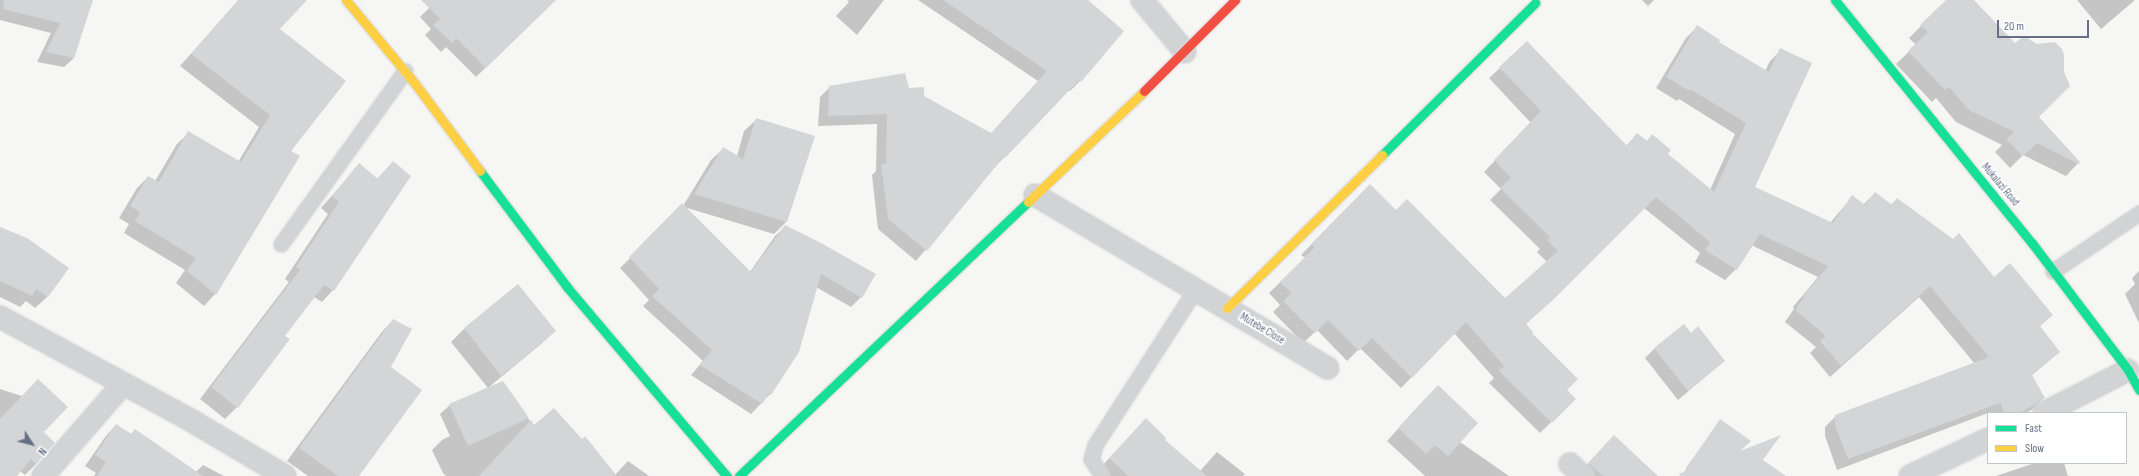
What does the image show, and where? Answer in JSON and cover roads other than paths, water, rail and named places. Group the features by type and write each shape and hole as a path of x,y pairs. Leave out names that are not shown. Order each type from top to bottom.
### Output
{"street":[{"path":"346,0 405,72 567,287 727,476"},
{"path":"1142,0 1185,52"},
{"path":"739,476 1185,52 1235,0"},
{"name":"Mukalazi Road","path":"1835,0 2053,271 2128,370 2139,390"},
{"path":"1227,308 1535,3"},
{"name":"Mutebe Close","path":"1035,195 1328,368"},
{"path":"0,317 192,421 285,476"},
{"path":"2046,412 2128,370"},
{"path":"43,476 123,384"},
{"path":"1910,476 1987,439"}],"lane":[{"path":"281,244 405,72"},
{"path":"2053,271 2139,213"},
{"path":"1102,476 1091,459 1095,446 1195,290"}]}
